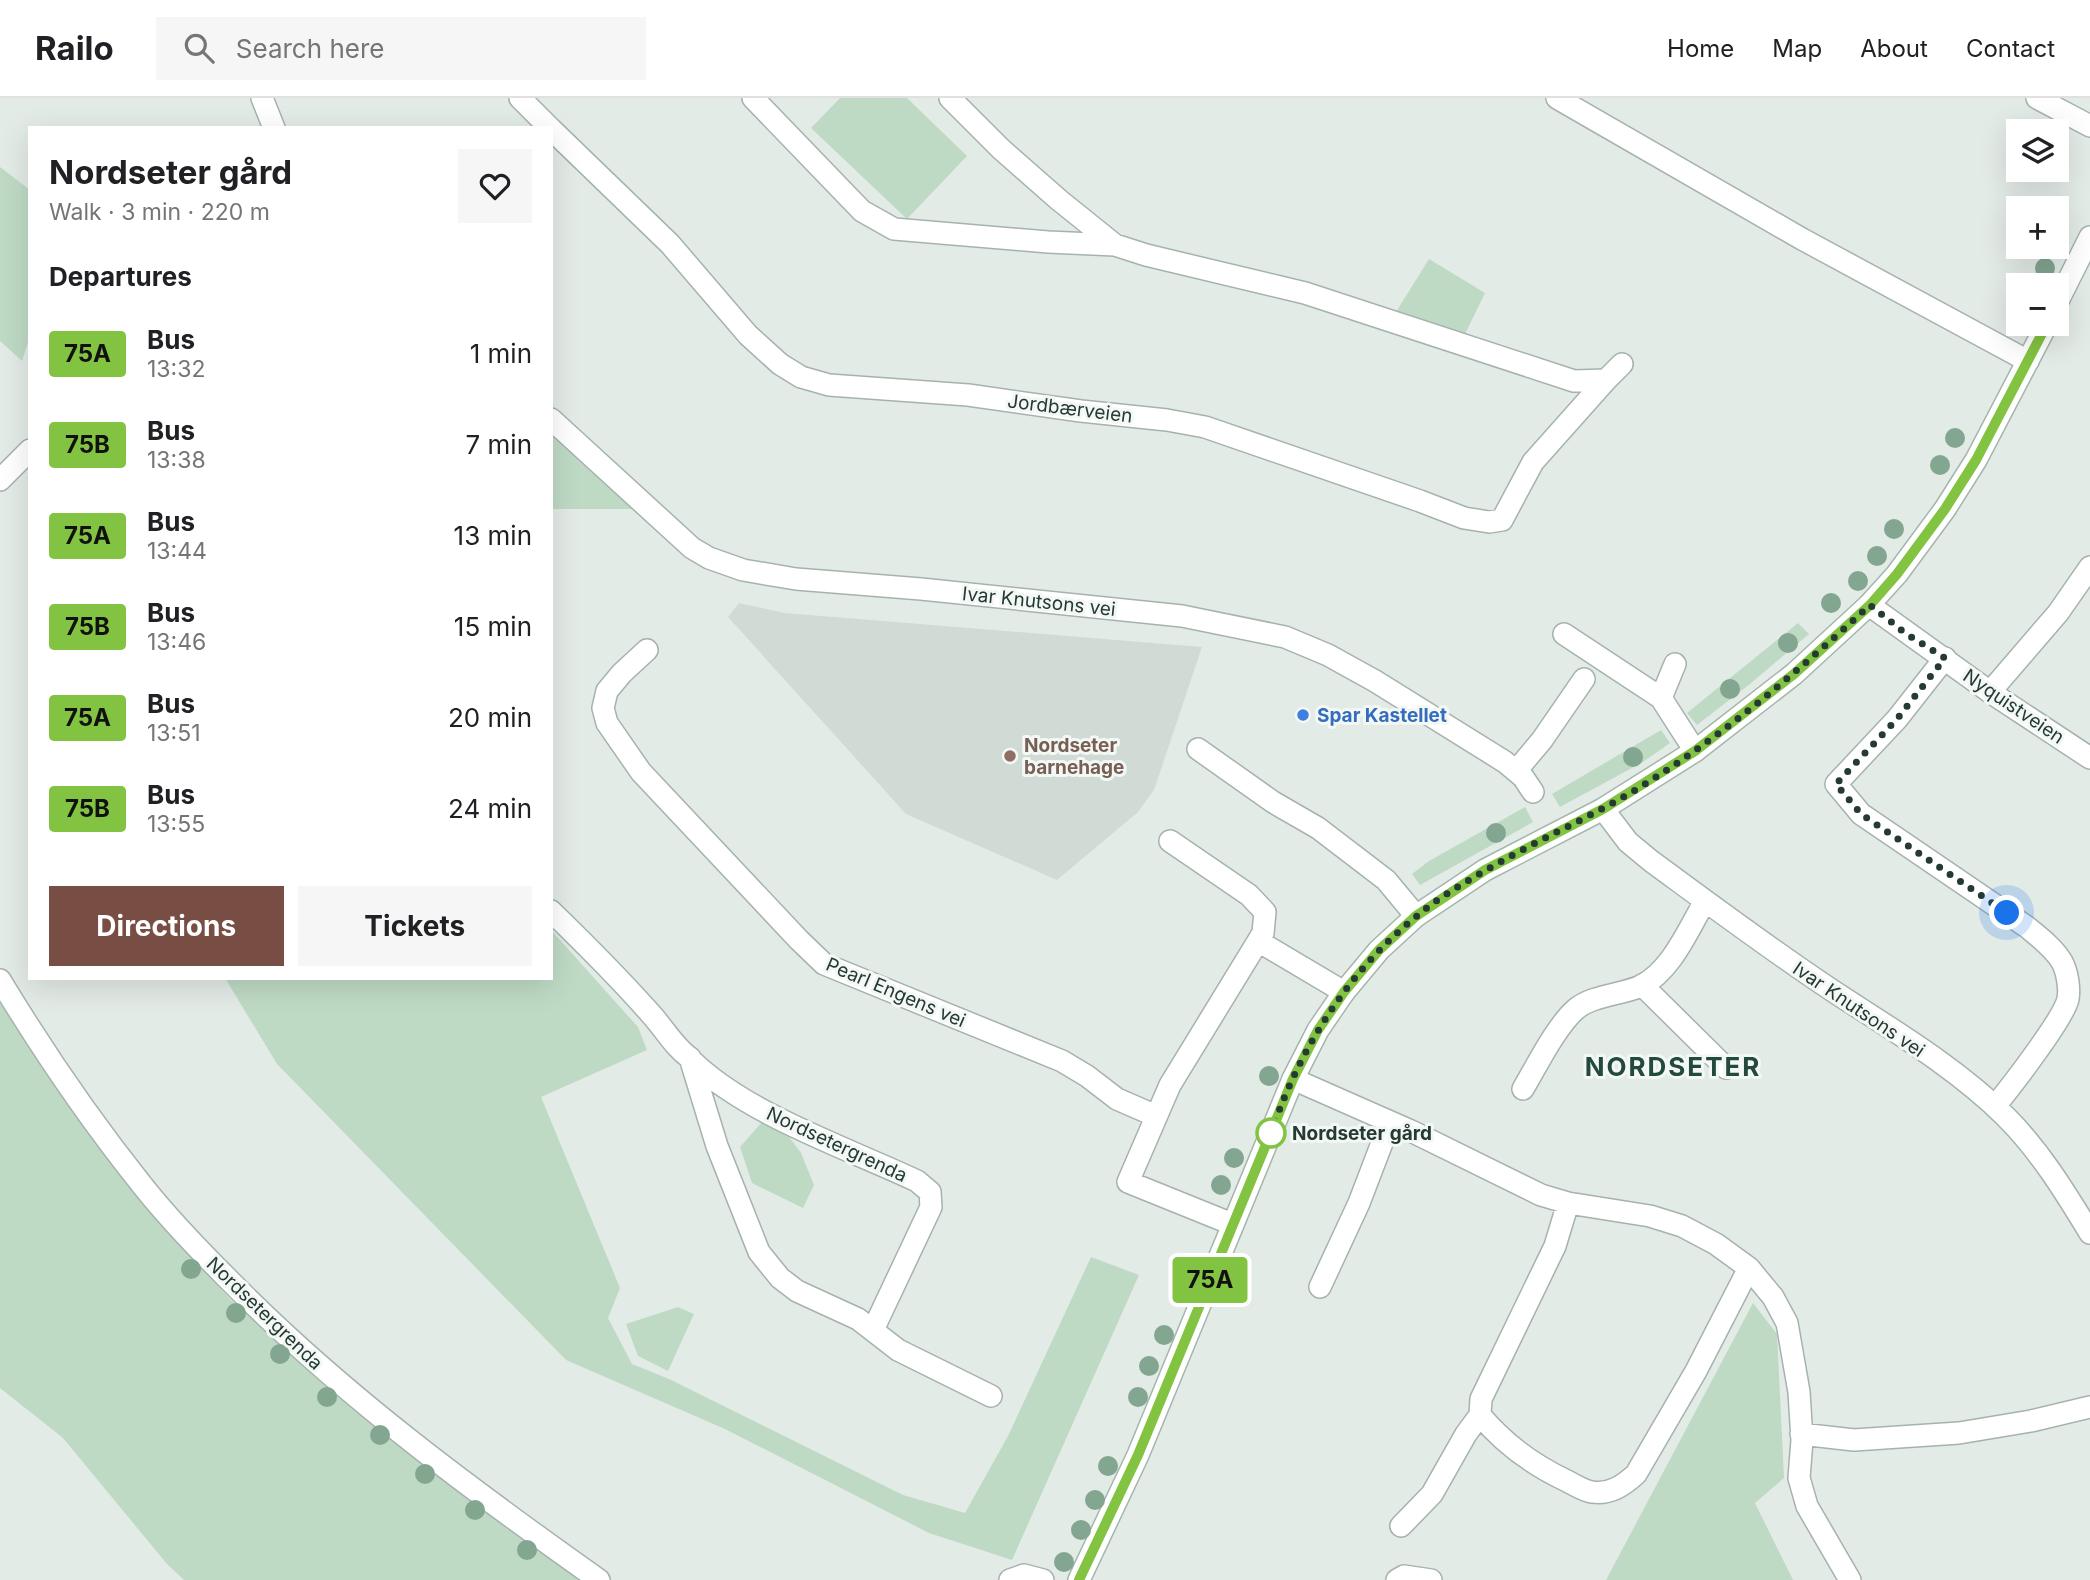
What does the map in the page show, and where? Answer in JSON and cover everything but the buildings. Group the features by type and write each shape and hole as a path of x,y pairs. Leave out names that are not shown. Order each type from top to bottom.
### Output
{"main road":[{"path":"262,98 269,125"},
{"name":"Jordbærveien","path":"520,98 549,126"},
{"path":"753,98 862,211 894,229 1115,245 1304,293 1552,375 1574,381 1606,380"},
{"path":"950,98 1049,192 1115,245"},
{"path":"1557,98 1802,239 2028,361"},
{"path":"2037,98 2090,126"},
{"name":"Jordbærveien","path":"553,130 670,244 748,335 780,364 801,377 829,385 968,395 1081,411 1167,419 1205,427 1464,518 1489,522 1502,520 1534,462 1622,364"},
{"path":"2069,279 2090,237"},
{"path":"1079,1580 1138,1455 1293,1079 1318,1030 1344,992 1379,950 1416,916 1485,870 1603,809 1695,751 1794,674 1870,605 1897,574 1945,509 1976,460 2041,336"},
{"name":"Ivar Knutsons vei","path":"553,421 692,548 719,562 751,572 796,579 908,587 1182,616 1285,637 1328,655 1375,681 1516,771 1533,792"},
{"path":"0,480 28,452"},
{"path":"1990,692 2058,613 2090,567"},
{"name":"Nyquistveien","path":"1870,605 1905,633 2090,758"},
{"path":"1564,634 1661,698 1695,751"},
{"name":"Pearl Engens vei","path":"647,650 607,691 603,708 607,723 641,772 824,964 1062,1061 1117,1099 1156,1116"},
{"path":"1945,658 1897,719 1836,784 1861,814 2027,927 2047,944 2062,962 2068,982 2068,1000 2056,1022 1995,1106"},
{"path":"1661,698 1675,664"},
{"path":"1516,771 1542,740 1584,679"},
{"path":"1198,749 1273,802 1318,828 1386,880 1416,916"},
{"name":"Ivar Knutsons vei","path":"1603,809 1628,842 1705,901 1795,966 1919,1049 1995,1106 2057,1180 2090,1233"},
{"path":"1170,841 1249,895 1265,912 1263,933 1170,1085 1128,1182 1232,1224"},
{"path":"1522,1089 1567,1018 1578,1007 1642,985 1669,962 1705,901"},
{"name":"Nordsetergrenda","path":"553,913 619,979 682,1053 716,1081 740,1097 917,1181 930,1192 931,1208 873,1330"},
{"path":"1258,941 1344,992"},
{"name":"Nordsetergrenda","path":"0,980 47,1055 142,1186 199,1250 270,1322 390,1425 599,1580"},
{"path":"1642,985 1726,1068"},
{"name":"Nordsetergrenda","path":"690,1058 717,1146 759,1252 780,1278 797,1291 858,1319 898,1349 991,1396"},
{"path":"1293,1079 1390,1122 1541,1195 1568,1203 1650,1216 1682,1226 1716,1244 1749,1268 1773,1297 1787,1323 1799,1392 1799,1478 1807,1506 1852,1579"},
{"path":"1320,1287 1359,1203 1390,1122"},
{"path":"1401,1527 1432,1494 1465,1434 1480,1415 1481,1399 1555,1246 1568,1203"},
{"path":"1480,1415 1498,1437 1540,1468 1591,1492 1608,1492 1623,1486 1636,1474 1650,1454 1749,1268"},
{"path":"1801,1434 1854,1440 1959,1433 2031,1421 2090,1407"},
{"path":"1010,1580 1024,1575 1043,1580"},
{"path":"1397,1580 1404,1576 1431,1580"}],"shaded area":[{"name":"Nordseter barnehage","path":"739,603 785,613 1202,647 1154,790 1138,812 1057,880 906,814 728,617"}],"green space":[{"path":"840,98 907,98 967,156 907,219 811,128"},
{"path":"0,167 28,188 28,342 22,361 0,341"},
{"path":"1429,259 1485,293 1465,334 1396,312"},
{"path":"553,433 636,509 553,509"},
{"path":"1798,623 1809,634 1697,725 1687,713"},
{"path":"1661,730 1670,743 1643,762 1560,807 1552,794"},
{"path":"1525,807 1533,822 1420,885 1412,874 1429,861"},
{"path":"553,932 638,1027 647,1050 541,1097 620,1288 608,1318 632,1364 669,1379 903,1495 965,1513 1008,1436 1091,1257 1139,1275 1012,1560 929,1533 725,1429 566,1360 277,1064 226,980 553,980"},
{"path":"0,1000 50,1080 117,1169 230,1299 324,1385 518,1537 579,1580 184,1580 167,1564 63,1438 0,1388"},
{"path":"763,1121 784,1130 801,1153 814,1185 803,1208 752,1183 740,1147"},
{"path":"1753,1303 1777,1334 1784,1478 1755,1503 1793,1580 1606,1580"},
{"path":"678,1307 694,1314 668,1371 638,1356 626,1324"}],"bus line":[{"name":"75A","path":"1079,1580 1138,1455 1293,1079 1318,1030 1344,992 1379,950 1441,897 1485,870 1638,789 1695,751 1794,674 1870,605 1897,574 1945,509 1976,460 2041,336"}],"place":[{"name":"Spar Kastellet","path":"1303,715"},
{"name":"Nordseter barnehage","path":"1010,756"},
{"name":"Nordseter gård","path":"1271,1133"}],"district":[{"name":"NORDSETER","path":"1673,1067"}],"route":[{"path":"1271,1133 1293,1079 1318,1030 1344,992 1379,950 1416,916 1485,870 1603,809 1695,751 1794,674 1870,605 1905,633 1945,658 1897,719 1836,784 1861,814 2007,913"}]}
